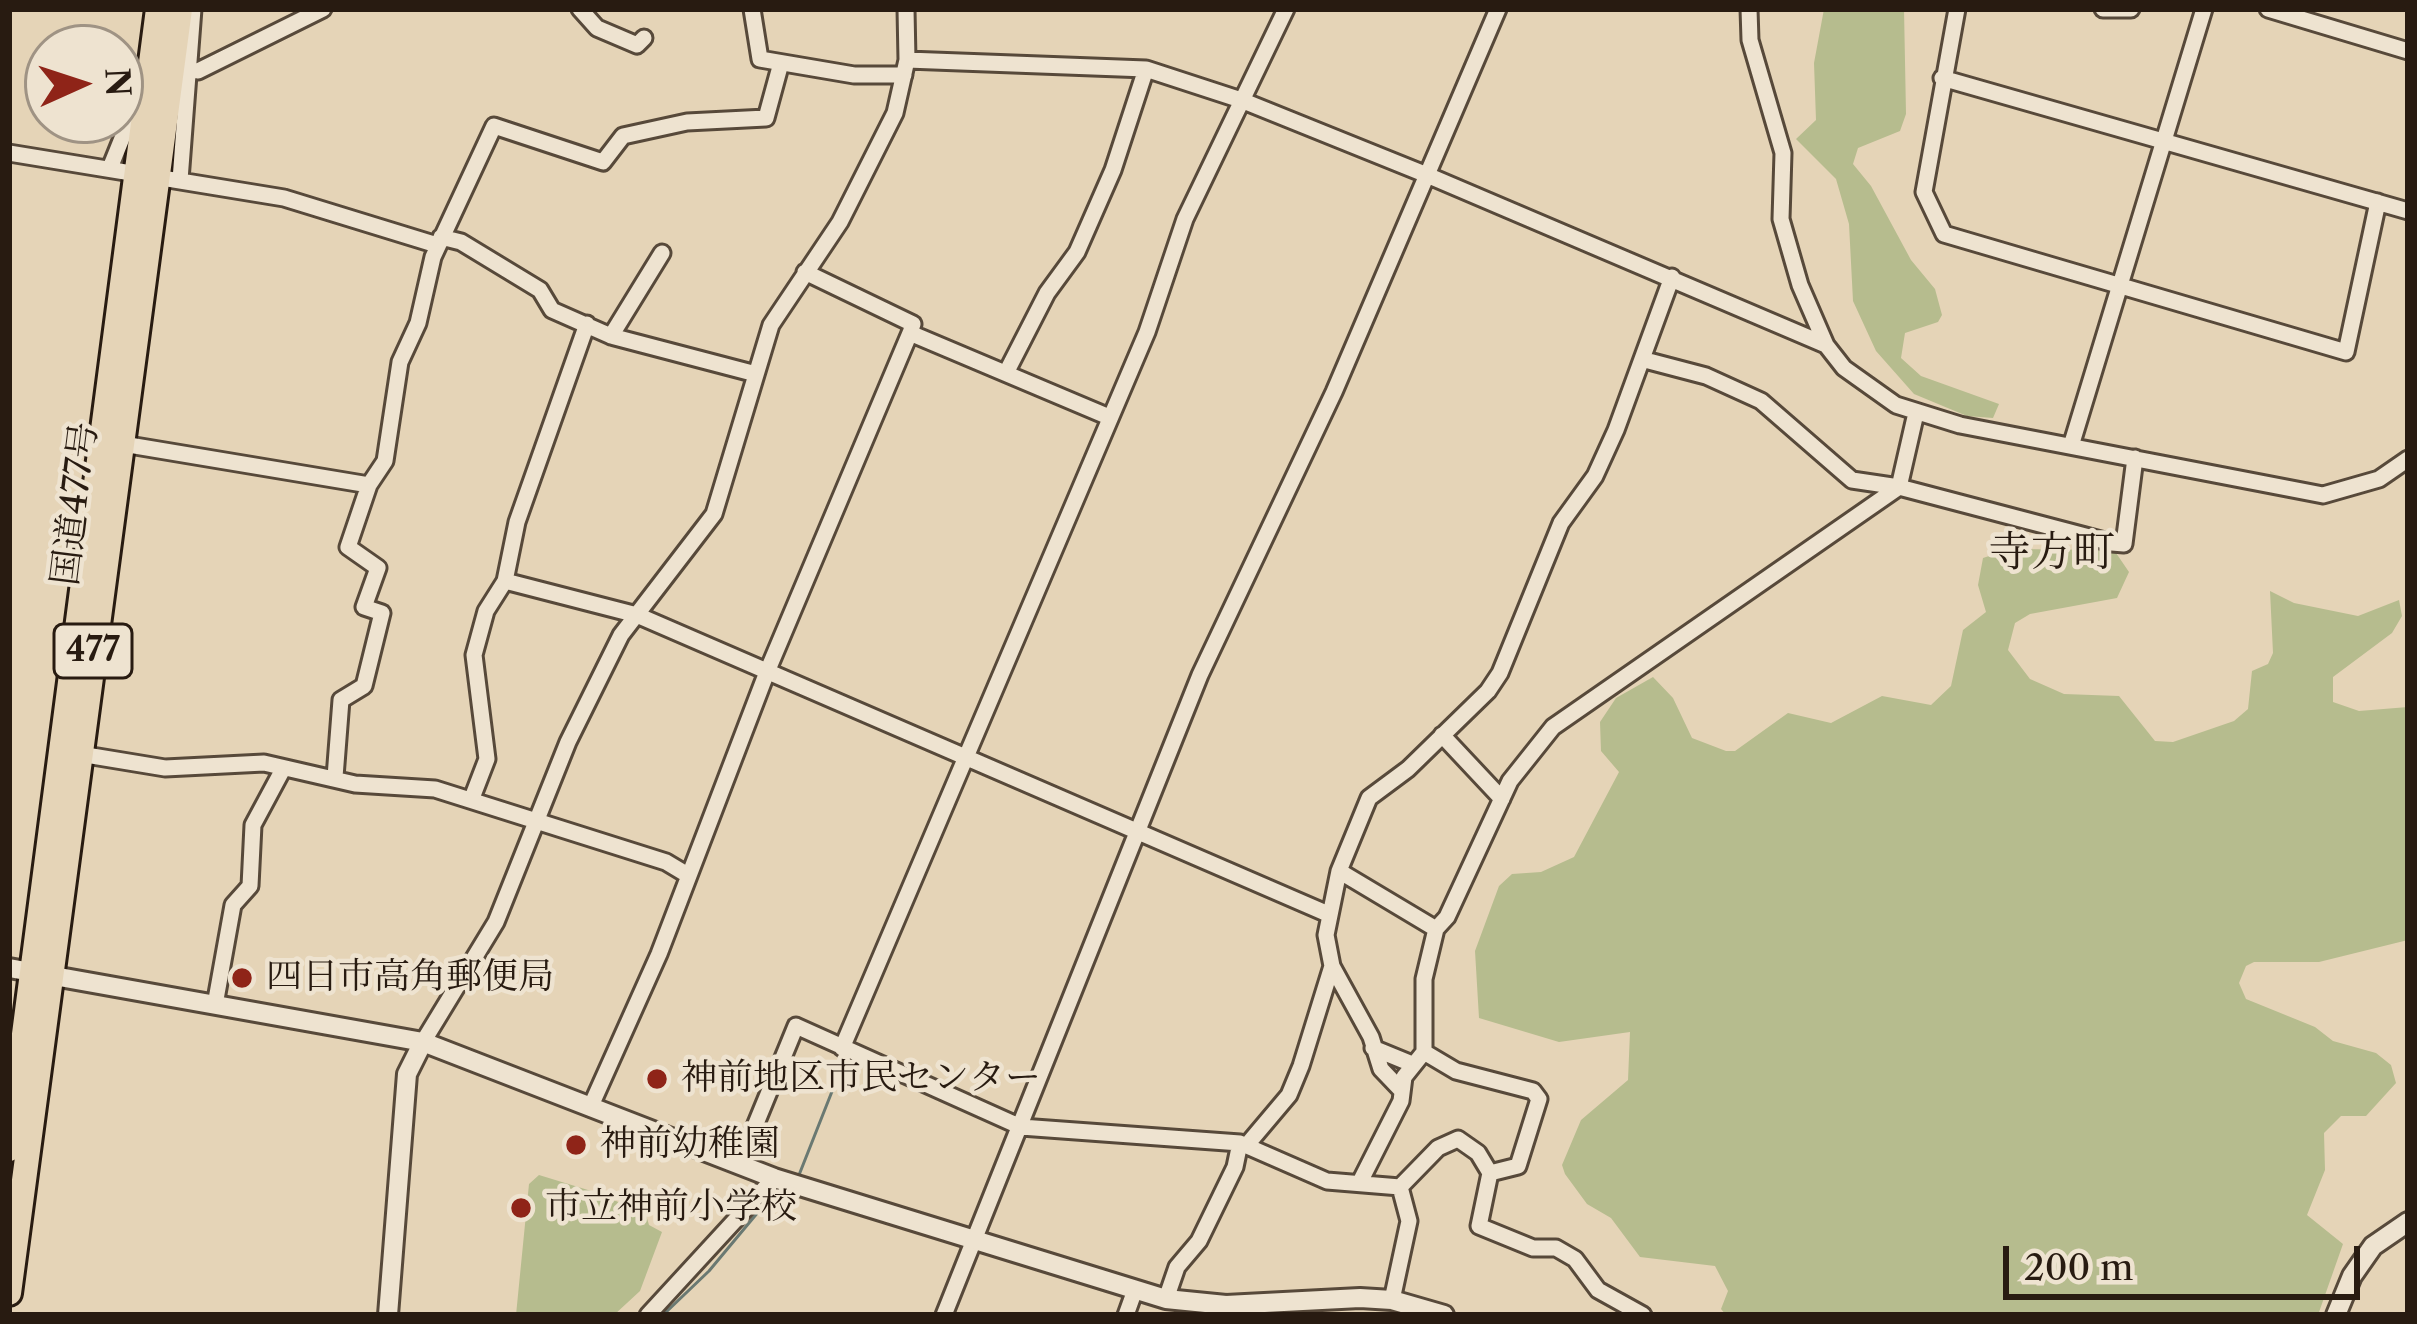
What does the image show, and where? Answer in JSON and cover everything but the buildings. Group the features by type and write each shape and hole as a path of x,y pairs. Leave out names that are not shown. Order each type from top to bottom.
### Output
{"highway":[{"name":"国道477号","path":"158,9 158,175"},
{"name":"国道477号","path":"9,1150 31,971 111,442 178,67 180,9"},
{"name":"国道477号","path":"9,1293 31,971 80,754 111,442"}],"street":[{"path":"110,167 115,145 130,127 146,9"},
{"path":"193,9 178,67 198,71 323,9"},
{"path":"580,9 597,28 637,44 644,38"},
{"path":"752,9 760,59 854,75 905,67 1146,69 1241,100 1426,175 1826,345"},
{"path":"388,1315 407,1074 496,922 568,742 621,635 714,514 771,325 875,162 905,67 906,9"},
{"path":"847,1050 1147,332 1185,219 1286,9"},
{"path":"944,1315 1201,675 1334,392 1498,9"},
{"path":"1749,9 1750,40 1783,153 1781,219 1800,285 1826,345 1844,368 1916,413 2323,495 2378,479 2408,459"},
{"path":"1957,9 1924,192 1934,224 1960,241 2346,352 2378,202"},
{"path":"2103,9 2131,9"},
{"path":"2071,446 2204,9"},
{"path":"2268,9 2408,51"},
{"path":"335,777 341,700 364,686 382,613 364,607 378,568 348,547 369,485 385,461 400,362 418,323 439,241 494,126 603,162 623,136 687,122 766,118 781,63"},
{"path":"1006,373 1047,293 1077,252 1113,170 1146,69"},
{"path":"1942,78 2408,211"},
{"path":"9,153 158,175 322,208 439,241 461,242 540,290 551,310 611,336 756,374"},
{"path":"611,336 662,253"},
{"path":"590,1108 659,954 767,672 913,324 805,272"},
{"path":"1402,1091 1381,1069 1332,966 1328,914 1339,871 1369,797 1488,692 1500,673 1561,523 1594,476 1645,360 1672,277"},
{"path":"472,798 488,759 474,655 486,611 505,581 517,522 587,324"},
{"path":"910,333 1109,417"},
{"path":"1645,360 1706,376 1761,401 1852,480 1899,487 2124,544 2135,458"},
{"path":"1360,1182 1418,1058 1424,979 1436,928 1447,917 1502,799 1553,728 1899,487 1916,413"},
{"path":"111,442 369,485"},
{"path":"505,581 637,615 1328,914"},
{"path":"1442,735 1502,799"},
{"path":"80,754 165,768 264,764 282,771 472,798 666,862 686,874"},
{"path":"215,1005 233,904 250,886 253,825 282,771"},
{"path":"1339,871 1436,928"},
{"path":"1166,1298 1177,1267 1199,1241 1243,1144 1288,1095 1332,966"},
{"path":"31,971 424,1042 774,1178 1166,1298 1226,1305 1392,1300 1444,1315"},
{"path":"739,1165 796,1026 1021,1127 1243,1144 1304,1174 1400,1187"},
{"path":"1373,1048 1533,1091 1539,1099 1518,1166 1490,1173"},
{"path":"1400,1187 1449,1140 1468,1144 1490,1173 1480,1226 1533,1248 1556,1248 1575,1258 1598,1290 1643,1315"},
{"path":"648,1315 774,1178"},
{"path":"1392,1300 1409,1220 1400,1187"},
{"path":"2336,1315 2351,1276 2373,1246 2408,1222"},
{"path":"1126,1315 1135,1290"}],"green space":[{"path":"1824,9 1904,9 1906,114 1900,131 1858,148 1853,164 1871,186 1911,260 1935,289 1942,315 1938,322 1905,333 1901,358 1921,376 1999,404 1993,418 1967,416 1914,394 1876,351 1853,301 1849,224 1836,179 1796,139 1816,120 1814,63"},
{"path":"2010,549 2114,550 2129,572 2117,598 2030,614 2015,623 2008,650 2030,679 2064,694 2119,696 2155,741 2173,742 2234,721 2248,709 2252,671 2268,664 2273,653 2270,591 2294,603 2358,616 2399,600 2402,616 2392,633 2333,677 2333,702 2359,711 2408,707 2408,940 2319,962 2254,962 2246,966 2239,983 2246,999 2315,1027 2333,1041 2376,1053 2391,1065 2396,1083 2366,1116 2341,1116 2324,1133 2325,1170 2307,1215 2343,1244 2318,1315 1726,1315 1721,1309 1728,1291 1715,1266 1640,1257 1611,1218 1587,1204 1565,1174 1562,1165 1581,1120 1628,1080 1630,1032 1559,1042 1479,1018 1475,951 1499,886 1512,874 1541,872 1574,857 1619,772 1601,751 1600,722 1616,698 1653,677 1673,698 1692,738 1726,751 1735,751 1788,713 1831,723 1882,696 1931,705 1951,686 1963,630 1986,612 1978,585 1983,558"},
{"path":"539,1175 601,1194 646,1215 649,1225 662,1232 640,1291 614,1315 516,1315 529,1184"}],"waterway":[{"path":"799,1175 846,1056"},
{"path":"663,1315 709,1271 774,1193"}],"place":[{"name":"四日市高角郵便局","path":"242,978"},
{"name":"神前地区市民センター","path":"657,1079"},
{"name":"神前幼稚園","path":"576,1145"},
{"name":"市立神前小学校","path":"521,1208"}],"district":[{"name":"寺方町","path":"2052,554"}]}
